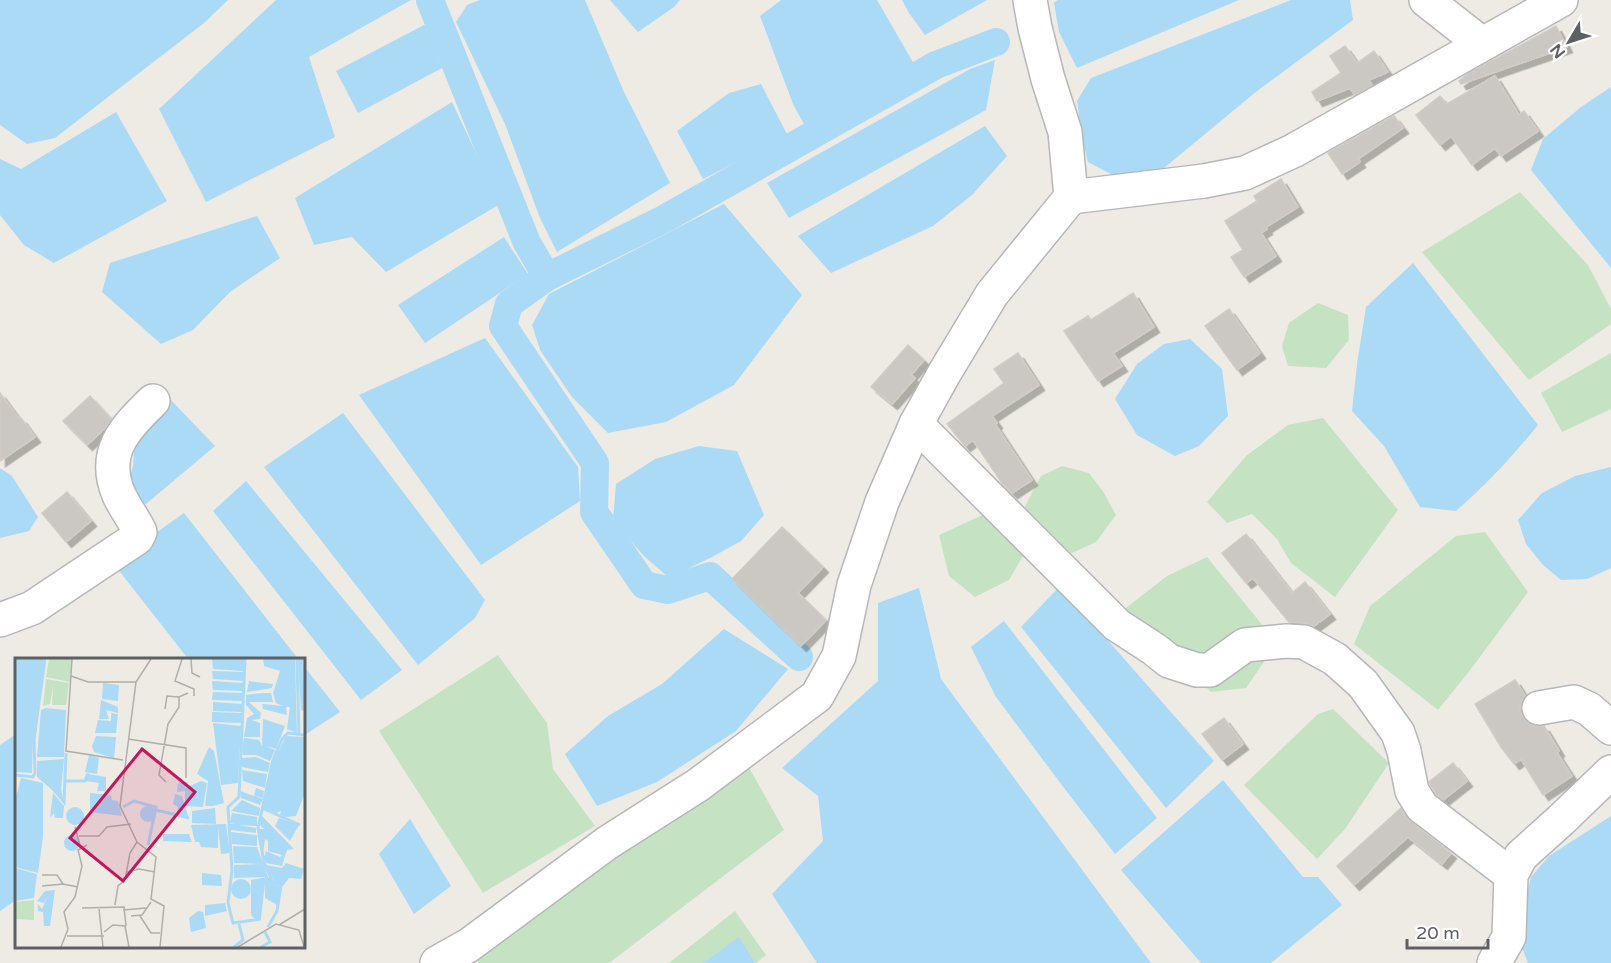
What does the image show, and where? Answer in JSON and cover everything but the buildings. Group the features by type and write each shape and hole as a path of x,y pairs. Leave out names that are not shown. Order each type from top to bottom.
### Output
{"street":[{"path":"1030,0 1048,79 1065,132 1071,197"},
{"path":"1426,0 1482,44"},
{"path":"437,963 469,945 607,843 698,785 817,696 839,656 854,585 882,502 916,423 992,294 1071,197 1204,181 1245,173 1293,151 1561,0"},
{"path":"0,620 32,608 137,538 140,532 118,494 112,460 121,436 153,401"},
{"path":"916,423 1117,625 1169,661 1197,670 1210,670 1245,645 1286,641 1304,642 1335,658 1363,684 1398,733 1412,791 1422,807 1510,875"},
{"path":"1539,708 1574,702 1589,709 1611,728"},
{"path":"1494,963 1509,937 1510,875 1521,856 1611,772"}],"green space":[{"path":"1520,192 1588,265 1611,309 1611,324 1529,380 1422,252"},
{"path":"1318,303 1348,315 1349,340 1326,368 1288,366 1282,346 1289,323"},
{"path":"1611,353 1611,409 1562,432 1541,393"},
{"path":"1323,418 1398,510 1335,597 1291,563 1277,539 1252,514 1227,523 1207,502 1246,456 1288,425"},
{"path":"1062,466 1089,473 1104,493 1116,515 1096,542 1072,553 1040,541 1024,508 1041,476"},
{"path":"989,512 1027,549 1009,580 975,597 949,576 939,535"},
{"path":"1485,532 1528,592 1438,710 1354,644 1370,606 1456,536"},
{"path":"1207,557 1277,643 1246,688 1211,692 1186,668 1117,625 1126,608 1167,576"},
{"path":"498,655 547,723 553,769 595,826 483,893 379,731"},
{"path":"1333,709 1389,763 1345,829 1317,859 1244,785 1318,714"},
{"path":"747,764 784,830 609,963 478,963 478,958"},
{"path":"735,911 766,955 756,963 669,963"}],"water":[{"path":"0,0 228,0 204,23 55,138 27,144 0,125"},
{"path":"276,0 411,0 309,57 335,137 206,202 159,109"},
{"path":"480,0 585,0 624,92 670,183 557,252 540,218 505,124 456,22 467,5"},
{"path":"610,0 680,0 674,7 638,32"},
{"path":"781,0 877,0 914,64 805,126 793,104 760,16"},
{"path":"902,0 987,0 925,35"},
{"path":"1058,0 1239,0 1077,68 1059,32 1054,3"},
{"path":"1291,0 1350,0 1353,20 1257,91 1158,173 1128,183 1088,162 1077,101 1091,78"},
{"path":"426,24 442,68 358,113 336,71"},
{"path":"995,60 986,110 789,218 767,183 970,69"},
{"path":"761,84 787,134 703,179 677,131 729,93"},
{"path":"1611,87 1611,268 1531,170 1543,139 1581,107"},
{"path":"452,102 500,204 386,272 352,237 314,245 295,198"},
{"path":"116,112 167,201 54,263 24,245 0,215 0,159 21,169"},
{"path":"985,126 1007,156 972,195 933,226 831,273 798,236"},
{"path":"724,204 802,295 734,385 666,422 608,433 572,397 540,350 532,325 549,294"},
{"path":"257,216 280,258 230,292 193,330 161,344 102,292 110,263"},
{"path":"504,237 528,274 425,343 398,305"},
{"path":"1413,263 1538,425 1499,470 1456,511 1420,507 1384,446 1352,411 1366,307"},
{"path":"485,338 578,467 580,501 481,565 359,395"},
{"path":"1190,339 1222,369 1228,416 1199,446 1175,456 1137,435 1115,399 1137,364 1164,344"},
{"path":"168,397 215,446 146,504 125,495 133,466 136,426"},
{"path":"343,413 485,600 475,618 418,665 264,467"},
{"path":"699,446 737,451 764,515 741,541 669,578 644,556 613,521 616,484 655,459"},
{"path":"1611,467 1611,568 1587,579 1561,580 1543,565 1526,544 1518,520 1542,493 1575,476"},
{"path":"0,468 12,476 38,517 29,531 0,538"},
{"path":"246,481 402,670 361,700 213,511"},
{"path":"184,513 297,658 187,658 113,563"},
{"path":"1060,586 1214,761 1166,808 1021,627"},
{"path":"919,588 941,679 1151,963 817,963 772,894 823,841 818,796 782,768 878,681 878,603"},
{"path":"1004,621 1157,818 1115,854 996,697 971,647"},
{"path":"724,629 788,669 736,731 657,782 597,806 565,754 608,716 662,684"},
{"path":"304,666 340,712 304,735"},
{"path":"15,735 15,901 0,911 0,745"},
{"path":"1223,780 1303,877 1318,877 1342,905 1271,963 1201,963 1121,870"},
{"path":"1611,816 1611,963 1528,963 1517,935 1531,877 1549,856"},
{"path":"410,819 451,886 414,914 379,854"},
{"path":"739,937 755,963 703,963"}],"waterway":[{"path":"430,0 527,243 547,277"},
{"path":"799,657 710,576 668,590 644,585 594,512 595,463 503,326 509,304 547,277 664,219 936,65 996,42"}]}
